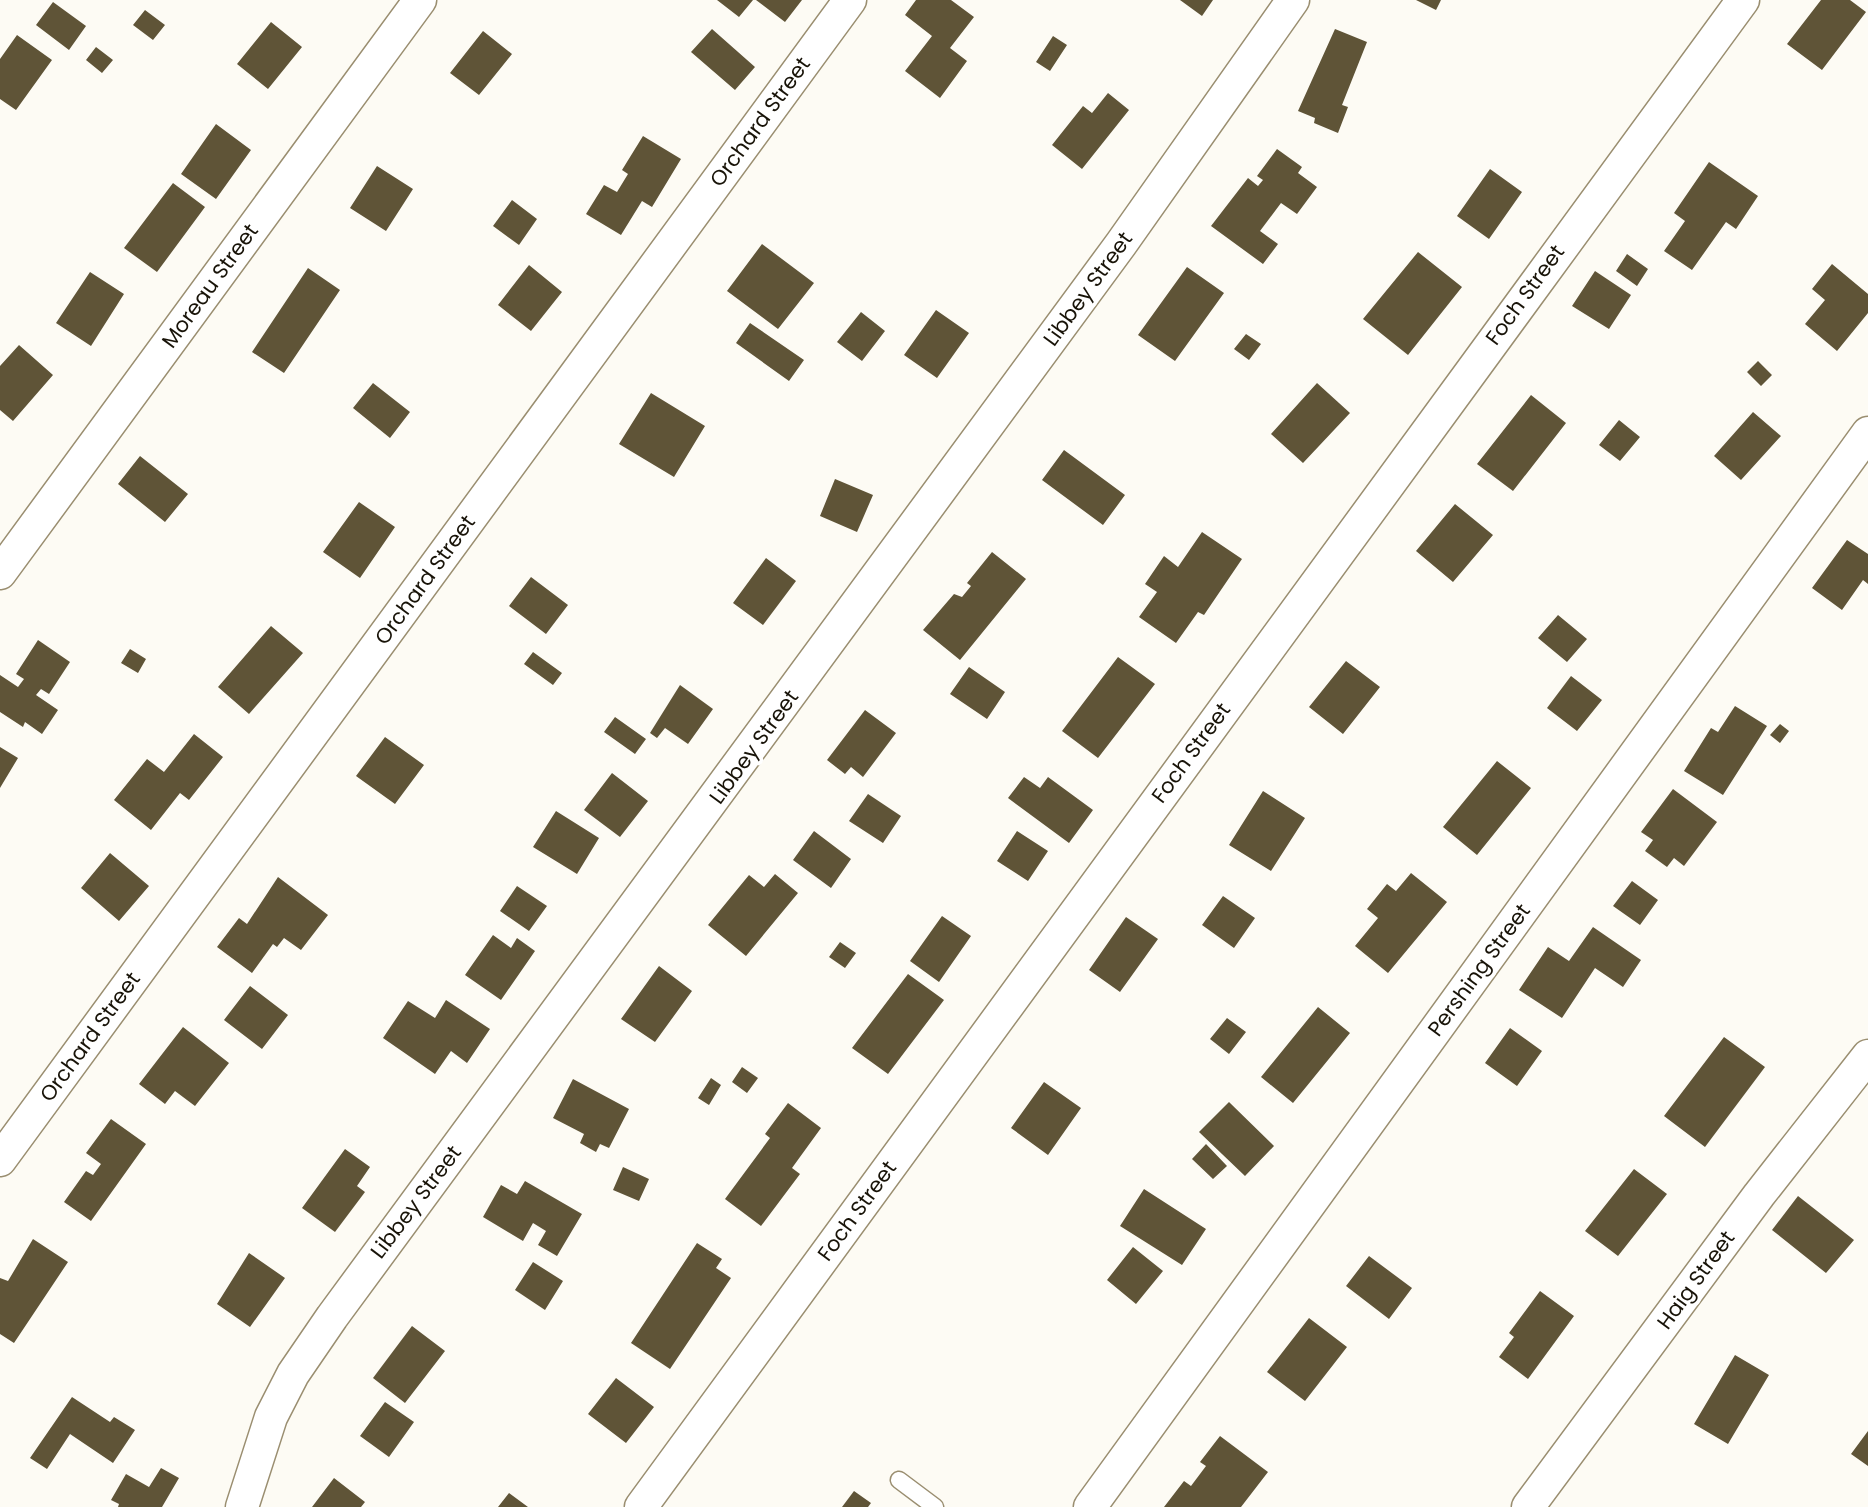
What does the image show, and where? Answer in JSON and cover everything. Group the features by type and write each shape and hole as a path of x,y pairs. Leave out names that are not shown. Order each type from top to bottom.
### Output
{"street":[{"name":"Moreau Street","path":"0,573 420,0"},
{"name":"Orchard Street","path":"0,1160 850,0"},
{"name":"Libbey Street","path":"243,1507 271,1417 293,1374 332,1317 1007,400 1293,0"},
{"name":"Foch Street","path":"641,1507 1744,0"},
{"name":"Pershing Street","path":"1090,1507 1868,433"},
{"name":"Haig Street","path":"1528,1507 1759,1195 1868,1056"}],"lane":[{"path":"899,1480 935,1507"}],"building":[{"path":"717,0 753,0 739,17"},
{"path":"756,0 802,0 785,22"},
{"path":"916,0 951,0 974,17 950,48 967,61 940,98 905,71 932,36 905,15"},
{"path":"1180,0 1213,0 1202,16"},
{"path":"1416,0 1441,0 1436,10"},
{"path":"1821,0 1850,0 1866,12 1822,70 1787,44"},
{"path":"53,2 86,26 69,50 36,25"},
{"path":"145,10 165,25 153,40 133,25"},
{"path":"271,22 302,47 268,89 237,64"},
{"path":"712,29 755,67 735,90 691,52"},
{"path":"1335,29 1367,42 1342,105 1348,107 1338,133 1314,123 1315,118 1298,111"},
{"path":"483,31 512,54 479,95 450,73"},
{"path":"17,35 52,60 16,110 0,99 0,59"},
{"path":"1053,36 1067,45 1050,71 1036,62"},
{"path":"96,47 113,60 102,73 86,60"},
{"path":"1108,93 1129,110 1082,169 1052,145 1083,106 1092,113"},
{"path":"216,124 251,150 216,199 181,174"},
{"path":"643,136 681,159 652,207 642,201 621,235 586,214 604,185 617,192 628,174 622,170"},
{"path":"1277,149 1302,167 1298,173 1317,187 1297,214 1281,203 1260,231 1278,244 1263,264 1211,226 1248,178 1258,186 1263,180 1257,176"},
{"path":"1709,162 1758,196 1736,229 1726,222 1692,270 1664,251 1685,221 1674,213"},
{"path":"377,166 413,189 386,231 350,208"},
{"path":"1490,169 1522,192 1489,239 1457,216"},
{"path":"173,183 205,207 157,272 124,248"},
{"path":"512,200 537,219 519,245 493,226"},
{"path":"762,244 814,283 778,329 727,291"},
{"path":"1418,252 1462,287 1408,355 1363,319"},
{"path":"1627,254 1648,269 1637,286 1616,271"},
{"path":"1832,264 1868,294 1868,313 1837,351 1805,324 1825,300 1812,289"},
{"path":"529,265 562,292 531,331 498,305"},
{"path":"1187,267 1224,293 1175,361 1138,335"},
{"path":"308,268 340,290 284,373 252,352"},
{"path":"1595,271 1631,295 1609,329 1572,306"},
{"path":"90,272 124,294 91,346 56,323"},
{"path":"936,310 969,333 937,378 904,355"},
{"path":"861,312 885,331 862,361 837,342"},
{"path":"750,323 804,360 789,381 736,343"},
{"path":"1246,334 1261,344 1249,360 1234,349"},
{"path":"19,345 53,375 13,421 0,410 0,366"},
{"path":"1758,361 1772,375 1761,386 1747,372"},
{"path":"373,383 410,412 390,438 353,408"},
{"path":"1317,383 1350,413 1303,463 1271,434"},
{"path":"651,393 705,426 674,477 619,444"},
{"path":"1531,395 1566,423 1513,491 1477,464"},
{"path":"1753,412 1781,436 1741,480 1714,456"},
{"path":"1619,420 1640,437 1620,461 1599,445"},
{"path":"1064,450 1125,495 1103,525 1042,480"},
{"path":"140,456 188,494 165,522 118,484"},
{"path":"835,479 873,495 857,532 820,516"},
{"path":"359,502 395,527 360,578 323,552"},
{"path":"1455,504 1493,535 1453,582 1416,551"},
{"path":"1202,532 1242,559 1204,615 1198,612 1176,643 1139,617 1157,592 1145,584 1164,556 1178,567"},
{"path":"1847,540 1868,554 1868,584 1863,580 1842,610 1812,588"},
{"path":"992,552 1026,579 960,660 923,630 954,594 962,597 971,586 967,583"},
{"path":"766,558 796,581 763,625 733,603"},
{"path":"531,577 568,605 546,634 509,606"},
{"path":"1558,615 1587,639 1567,662 1538,638"},
{"path":"271,626 303,653 249,714 218,687"},
{"path":"38,640 70,662 49,694 41,689 36,695 58,710 42,734 25,722 23,727 0,712 0,675 18,687 24,679 16,674"},
{"path":"130,649 146,659 138,673 121,663"},
{"path":"533,652 562,673 553,685 524,664"},
{"path":"1118,657 1155,684 1098,758 1062,731"},
{"path":"1346,661 1380,687 1343,734 1309,707"},
{"path":"969,667 1005,692 987,719 950,694"},
{"path":"1571,676 1602,700 1577,731 1547,708"},
{"path":"680,685 713,709 688,744 665,728 657,738 650,733"},
{"path":"1735,706 1767,726 1723,795 1684,771 1711,728 1718,732"},
{"path":"865,710 896,733 863,777 851,767 845,774 827,760"},
{"path":"615,717 646,739 635,754 604,732"},
{"path":"1780,724 1789,731 1780,743 1770,735"},
{"path":"194,734 223,757 189,800 180,793 151,830 114,800 147,759 164,772"},
{"path":"385,737 424,765 395,804 356,776"},
{"path":"0,747 18,758 0,788"},
{"path":"1497,761 1531,788 1477,855 1443,827"},
{"path":"612,773 648,801 620,837 584,810"},
{"path":"1024,777 1040,788 1048,777 1093,810 1069,843 1008,798"},
{"path":"1673,789 1717,822 1684,866 1674,858 1667,867 1645,851 1653,840 1641,832"},
{"path":"1263,791 1305,818 1271,871 1229,845"},
{"path":"868,794 901,816 883,843 849,821"},
{"path":"556,811 599,838 577,874 533,847"},
{"path":"814,831 851,859 831,888 793,860"},
{"path":"1017,831 1048,851 1028,881 997,861"},
{"path":"110,853 149,886 119,921 81,888"},
{"path":"1411,873 1447,902 1388,973 1355,946 1378,918 1367,909 1387,884 1396,891"},
{"path":"775,874 798,893 746,956 708,925 749,875 764,887"},
{"path":"278,877 328,915 301,950 284,938 277,947 273,944 252,973 217,947 239,918 247,924"},
{"path":"1632,881 1658,900 1640,925 1613,906"},
{"path":"517,886 547,906 529,931 500,911"},
{"path":"1223,896 1255,918 1234,948 1202,925"},
{"path":"942,916 971,936 939,982 910,961"},
{"path":"1126,917 1158,939 1120,992 1089,970"},
{"path":"1593,927 1641,960 1623,987 1595,968 1562,1018 1519,990 1548,947 1569,961"},
{"path":"493,935 511,948 517,938 535,951 501,1000 465,975"},
{"path":"840,942 856,953 845,968 829,957"},
{"path":"659,966 692,991 655,1042 621,1019"},
{"path":"908,974 944,1000 888,1074 852,1048"},
{"path":"250,986 288,1015 262,1049 224,1020"},
{"path":"446,1000 490,1029 467,1063 451,1051 435,1074 383,1038 408,1001 435,1018"},
{"path":"1318,1007 1350,1033 1293,1103 1261,1077"},
{"path":"1227,1018 1246,1032 1229,1054 1210,1039"},
{"path":"183,1027 229,1063 195,1106 175,1091 165,1104 139,1084"},
{"path":"1510,1028 1542,1051 1517,1086 1485,1063"},
{"path":"1724,1037 1765,1067 1705,1147 1664,1116"},
{"path":"742,1067 758,1078 747,1093 732,1082"},
{"path":"711,1078 721,1085 709,1105 698,1098"},
{"path":"573,1079 629,1109 609,1148 600,1144 596,1152 580,1143 584,1134 553,1118"},
{"path":"1044,1082 1081,1108 1048,1155 1011,1128"},
{"path":"1229,1102 1274,1146 1245,1176 1199,1132"},
{"path":"788,1103 821,1128 792,1168 800,1174 761,1226 725,1199 770,1138 765,1134"},
{"path":"111,1119 146,1144 91,1221 64,1202 86,1171 93,1175 101,1164 86,1153"},
{"path":"1206,1144 1227,1166 1213,1179 1192,1159"},
{"path":"345,1149 370,1167 357,1186 365,1192 335,1232 302,1208"},
{"path":"623,1167 649,1179 639,1201 613,1190"},
{"path":"1634,1169 1667,1194 1618,1256 1585,1231"},
{"path":"525,1181 582,1214 557,1256 538,1245 546,1231 533,1223 523,1241 483,1217 501,1185 517,1194"},
{"path":"1144,1189 1206,1229 1182,1265 1120,1226"},
{"path":"1798,1196 1854,1240 1826,1273 1772,1230"},
{"path":"33,1239 68,1262 14,1343 0,1334 0,1278 8,1281"},
{"path":"697,1243 722,1259 716,1268 731,1278 670,1369 631,1343"},
{"path":"1133,1247 1163,1271 1136,1304 1107,1280"},
{"path":"249,1253 285,1278 250,1327 217,1304"},
{"path":"1369,1256 1412,1288 1389,1319 1346,1286"},
{"path":"533,1262 563,1281 545,1310 515,1290"},
{"path":"1540,1291 1574,1316 1528,1379 1499,1357 1514,1337 1509,1333"},
{"path":"1309,1318 1347,1347 1305,1401 1267,1372"},
{"path":"412,1326 445,1351 405,1403 373,1378"},
{"path":"1735,1355 1769,1375 1728,1444 1694,1424"},
{"path":"616,1378 654,1407 626,1443 588,1414"},
{"path":"72,1397 110,1422 114,1417 135,1430 113,1463 70,1434 47,1469 30,1458"},
{"path":"385,1402 414,1422 389,1457 360,1436"},
{"path":"1868,1431 1868,1466 1851,1454"},
{"path":"1220,1436 1268,1472 1241,1507 1164,1507 1184,1481 1191,1486 1206,1466 1200,1462"},
{"path":"161,1468 179,1478 162,1507 118,1507 119,1504 111,1500 126,1474 149,1487"},
{"path":"334,1478 365,1502 361,1507 312,1507"},
{"path":"854,1491 871,1503 868,1507 842,1507"},
{"path":"509,1493 528,1507 498,1507"}]}
